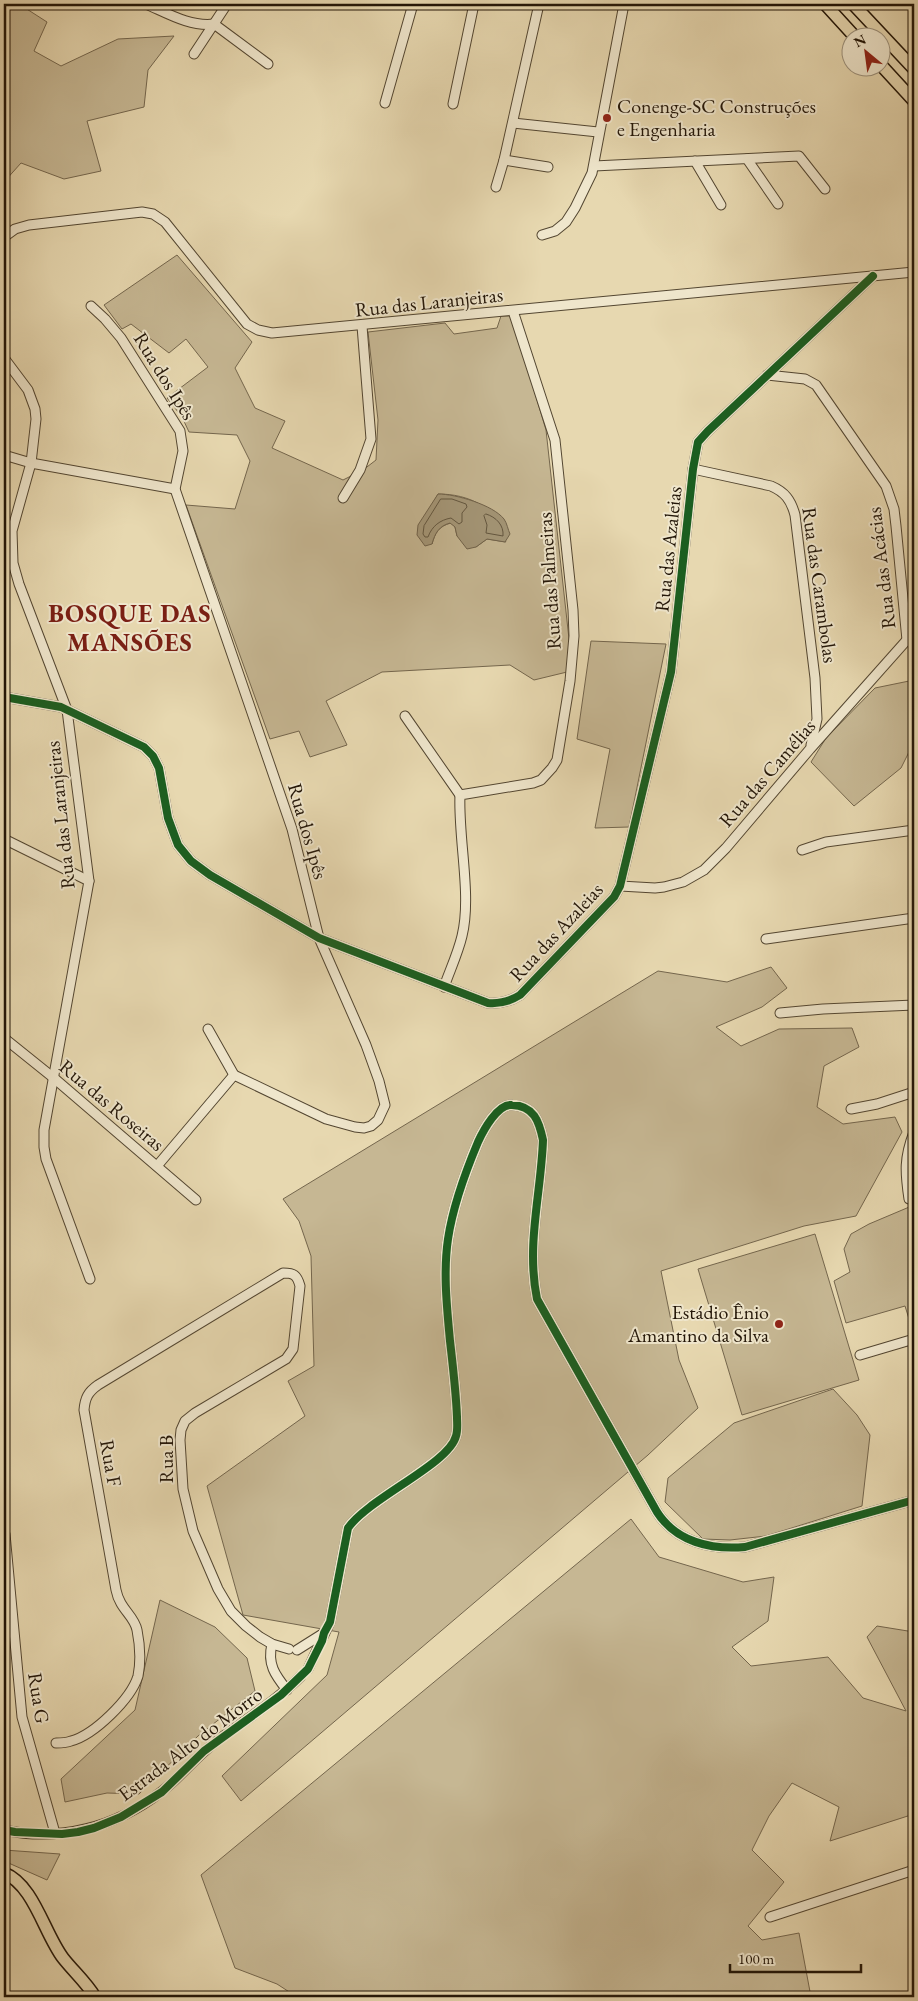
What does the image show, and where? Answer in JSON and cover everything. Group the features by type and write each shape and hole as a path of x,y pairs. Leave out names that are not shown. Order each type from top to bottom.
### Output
{"main road":[{"path":"825,4 847,28"},
{"path":"853,4 914,68"},
{"path":"890,75 914,101"},
{"path":"4,1873 22,1887 59,1952 85,1981 96,1997"}],"street":[{"path":"146,4 193,24 204,26 214,24 268,64"},
{"path":"194,54 227,4"},
{"path":"385,103 413,4"},
{"path":"453,104 474,4"},
{"path":"496,187 513,123 539,4"},
{"path":"542,235 555,231 566,222 575,208 594,166 598,132 624,4"},
{"path":"513,123 598,132"},
{"path":"594,166 800,156 825,189"},
{"path":"747,159 778,204"},
{"path":"504,160 548,168"},
{"path":"695,161 721,205"},
{"name":"Rua das Laranjeiras","path":"4,237 15,229 28,225 142,212 153,214 165,222 247,324 258,330 285,334 914,272"},
{"name":"Rua das Azaleias","path":"4,697 50,704 67,710 144,747 153,756 159,768 168,818 178,845 191,861 210,875 319,938 488,1004 500,1004 511,1001 520,995 567,946 614,896 620,886 671,672 693,469 698,442 873,276"},
{"name":"Rua dos Ipês","path":"91,306 121,338 180,431 183,451 175,489 292,829 319,938 366,1045 379,1081 385,1105 382,1113 371,1126 364,1128 326,1120 234,1075"},
{"name":"Rua das Palmeiras","path":"460,795 533,783 546,776 557,760 570,681 574,636 573,610 555,440 513,311"},
{"path":"343,498 360,470 370,439 362,326"},
{"name":"Rua das Laranjeiras","path":"4,358 28,390 36,408 31,463 12,531 13,563 19,584 67,710 89,881 55,1079 44,1130 44,1148 50,1172 90,1280"},
{"name":"Rua das Acácias","path":"767,375 805,379 816,385 886,486 894,509 907,640"},
{"path":"4,455 31,463 175,489"},
{"name":"Rua das Carambolas","path":"693,469 771,486 786,495 792,504 795,515 815,678 817,719 810,749"},
{"name":"Rua das Camélias","path":"620,886 664,887 683,882 704,870 726,848 810,749 914,632"},
{"path":"404,716 460,795 464,922 462,937 444,987"},
{"path":"802,850 826,842 914,830"},
{"path":"4,839 89,881"},
{"path":"766,939 914,918"},
{"path":"780,1013 914,1005"},
{"path":"157,1166 234,1075 208,1029"},
{"name":"Rua das Roseiras","path":"4,1038 55,1079 196,1200"},
{"path":"851,1108 877,1104 914,1092"},
{"name":"Estrada Alto do Morro","path":"4,1830 55,1834 78,1832 121,1817 162,1792 217,1740 271,1704 304,1673 322,1641 330,1622 348,1528 355,1518 370,1506 439,1458 452,1446 457,1435 446,1278 448,1240 457,1197 484,1129 498,1111 508,1104 521,1105 532,1111 544,1140 532,1241 533,1278 537,1299 657,1512 667,1526 679,1535 699,1543 725,1547 745,1547 914,1500"},
{"path":"909,1199 905,1160 914,1132"},
{"name":"Rua F","path":"56,1743 71,1742 93,1730 107,1718 132,1688 137,1678 140,1662 136,1624 118,1601 84,1410 84,1400 90,1391 98,1385 275,1276 283,1273 293,1273 298,1278 300,1286"},
{"name":"Rua B","path":"300,1286 293,1349 286,1359 195,1413 185,1421 181,1430 183,1489 193,1531 218,1589 231,1610 246,1626 272,1644 293,1650 324,1633"},
{"path":"860,1355 914,1339"},
{"name":"Rua G","path":"5,1534 22,1717 55,1834"},
{"path":"272,1644 270,1665 287,1690"},
{"path":"770,1917 914,1870"}],"shaded area":[{"path":"19,4 47,22 34,51 61,66 118,39 174,36 148,70 144,107 87,121 101,171 64,179 21,163 4,182 4,8"},
{"path":"177,255 252,342 235,368 255,408 285,421 272,448 343,480 363,470 376,460 378,420 368,332 445,323 454,334 497,328 501,316 512,316 546,430 569,639 567,672 534,680 510,665 382,672 326,701 347,745 310,757 299,731 270,739 186,505 235,509 250,461 237,435 189,432 182,417 167,398 208,367 186,339 169,353 131,324 122,329 104,305","holes":["438,494 455,495 481,505 506,542 487,539 476,547 457,536 455,527 451,523 438,530 432,544 433,503"]},
{"path":"591,641 666,644 629,827 595,828 610,749 577,739"},
{"path":"914,680 914,751 909,752 901,768 854,806 811,762 826,738 875,688"},
{"path":"771,967 787,988 762,1007 716,1027 741,1046 779,1029 852,1028 859,1047 824,1066 817,1107 843,1124 895,1117 902,1132 856,1216 804,1226 661,1271 679,1360 698,1408 648,1455 241,1801 222,1776 327,1675 339,1632 243,1615 207,1486 305,1416 288,1381 314,1366 311,1256 299,1221 283,1199 658,971 727,982"},
{"path":"914,1205 914,1335 905,1306 846,1323 834,1281 850,1272 844,1249 851,1234 869,1224"},
{"name":"Estádio Ênio Amantino da Silva","path":"815,1234 859,1380 742,1415 698,1269"},
{"path":"833,1389 857,1415 870,1435 862,1506 766,1536 730,1540 703,1539 665,1502 668,1478 734,1423"},
{"path":"631,1519 659,1557 743,1582 774,1577 768,1621 732,1647 751,1666 828,1657 863,1698 906,1711 867,1637 877,1626 914,1632 914,1814 830,1841 839,1807 792,1783 769,1816 752,1850 784,1882 748,1926 762,1940 799,1933 811,1997 297,1997 277,1984 235,1968 201,1875"},
{"path":"160,1600 215,1627 247,1658 255,1691 198,1736 139,1794 107,1793 65,1802 61,1779 135,1710"},
{"path":"4,1850 60,1854 47,1880 4,1861"}],"water":[{"path":"438,494 446,494 474,501 499,514 505,521 510,534 505,542 487,539 476,547 467,549 457,536 455,527 450,523 438,530 432,544 425,546 417,535 418,525"}],"cycle path":[{"path":"4,697 61,707 144,747 153,756 159,768 168,818 178,845 191,861 210,875 319,938 488,1003 508,1001 520,995 614,897 620,886 671,672 693,469 698,442 873,276"},
{"path":"4,1830 62,1834 94,1828 121,1817 162,1792 204,1751 281,1695 308,1669 330,1622 348,1528 373,1505 439,1458 450,1447 456,1436 456,1398 446,1290 448,1239 460,1189 478,1142 483,1131 501,1108 512,1105 526,1108 537,1121 543,1140 533,1259 537,1299 657,1512 674,1531 695,1542 707,1545 732,1548 745,1547 914,1500"}],"place":[{"name":"Conenge-SC Construções e Engenharia","path":"607,118"},
{"name":"Estádio Ênio Amantino da Silva","path":"779,1324"}],"district":[{"name":"BOSQUE DAS MANSÕES","path":"130,628"}]}
